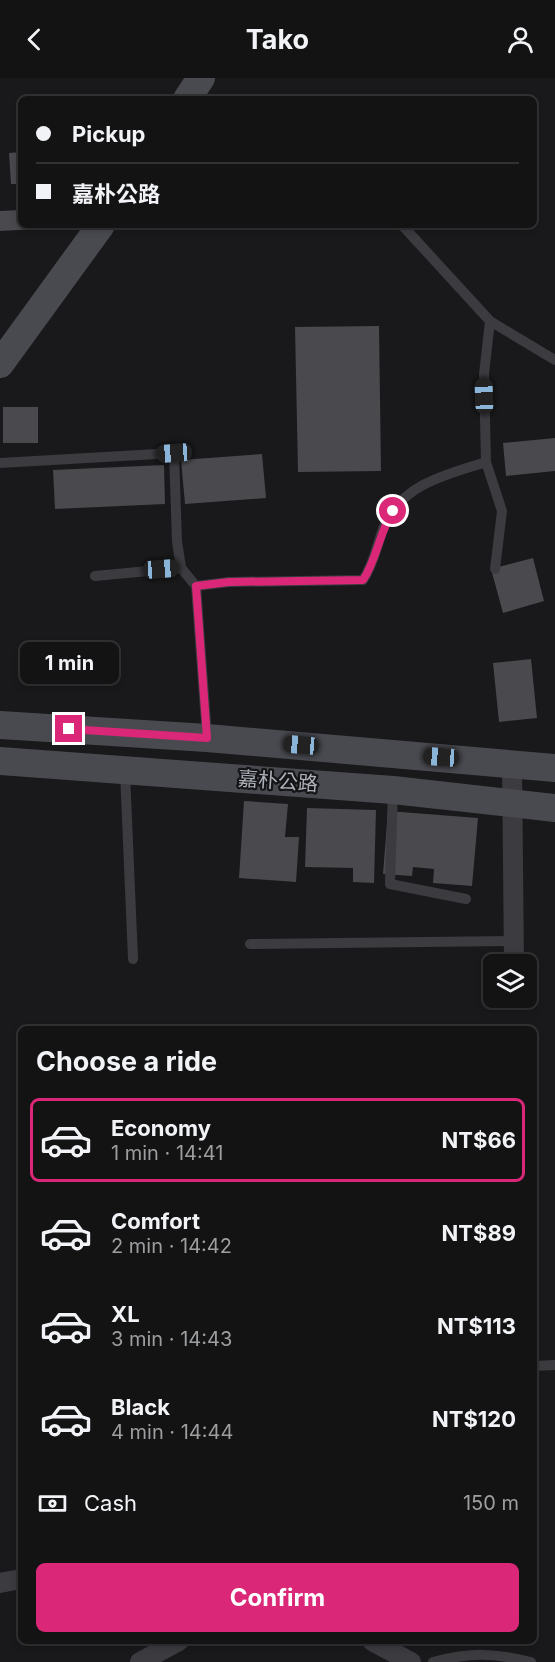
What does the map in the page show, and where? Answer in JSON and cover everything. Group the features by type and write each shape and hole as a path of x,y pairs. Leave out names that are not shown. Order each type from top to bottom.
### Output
{"main road":[{"path":"189,96 201,78"},
{"path":"0,364 99,228"},
{"name":"嘉朴公路","path":"0,725 207,738 512,762 555,768"},
{"name":"嘉朴公路","path":"0,761 393,790 555,808"}],"street":[{"path":"512,762 514,954"},
{"path":"0,1582 18,1579"},
{"path":"140,1662 173,1644"},
{"path":"378,1644 411,1662"}],"lane":[{"path":"405,228 490,321 555,360"},
{"path":"490,321 484,374 486,462 502,511 495,569"},
{"path":"0,463 174,453 177,541 181,568 196,586 207,738"},
{"path":"196,586 229,582 363,580 372,567 385,523 401,500 435,478 486,462"},
{"path":"95,576 181,568"},
{"path":"125,769 133,959"},
{"path":"393,790 390,884 466,899"},
{"path":"250,944 513,941"},
{"path":"537,1366 555,1365"},
{"path":"433,1662 457,1656 498,1654 531,1662"}],"building":[{"path":"18,152 18,184 11,184 9,153"},
{"path":"18,210 18,228 37,229 0,231 0,211"},
{"path":"379,326 381,471 298,472 295,327"},
{"path":"3,407 38,407 38,443 3,443"},
{"path":"555,438 555,471 506,476 503,443"},
{"path":"262,454 266,498 185,504 181,460"},
{"path":"164,465 165,504 55,509 53,470"},
{"path":"533,558 544,601 503,613 491,569"},
{"path":"531,659 537,718 499,722 493,663"},
{"path":"244,801 288,804 285,837 299,837 296,882 239,878"},
{"path":"307,808 376,810 374,883 353,882 353,868 305,867"},
{"path":"388,811 478,818 472,886 433,883 434,869 413,867 412,876 383,874"}],"route":[{"path":"69,729 207,738 196,586 229,582 363,580 372,567 385,523 393,511"}]}
